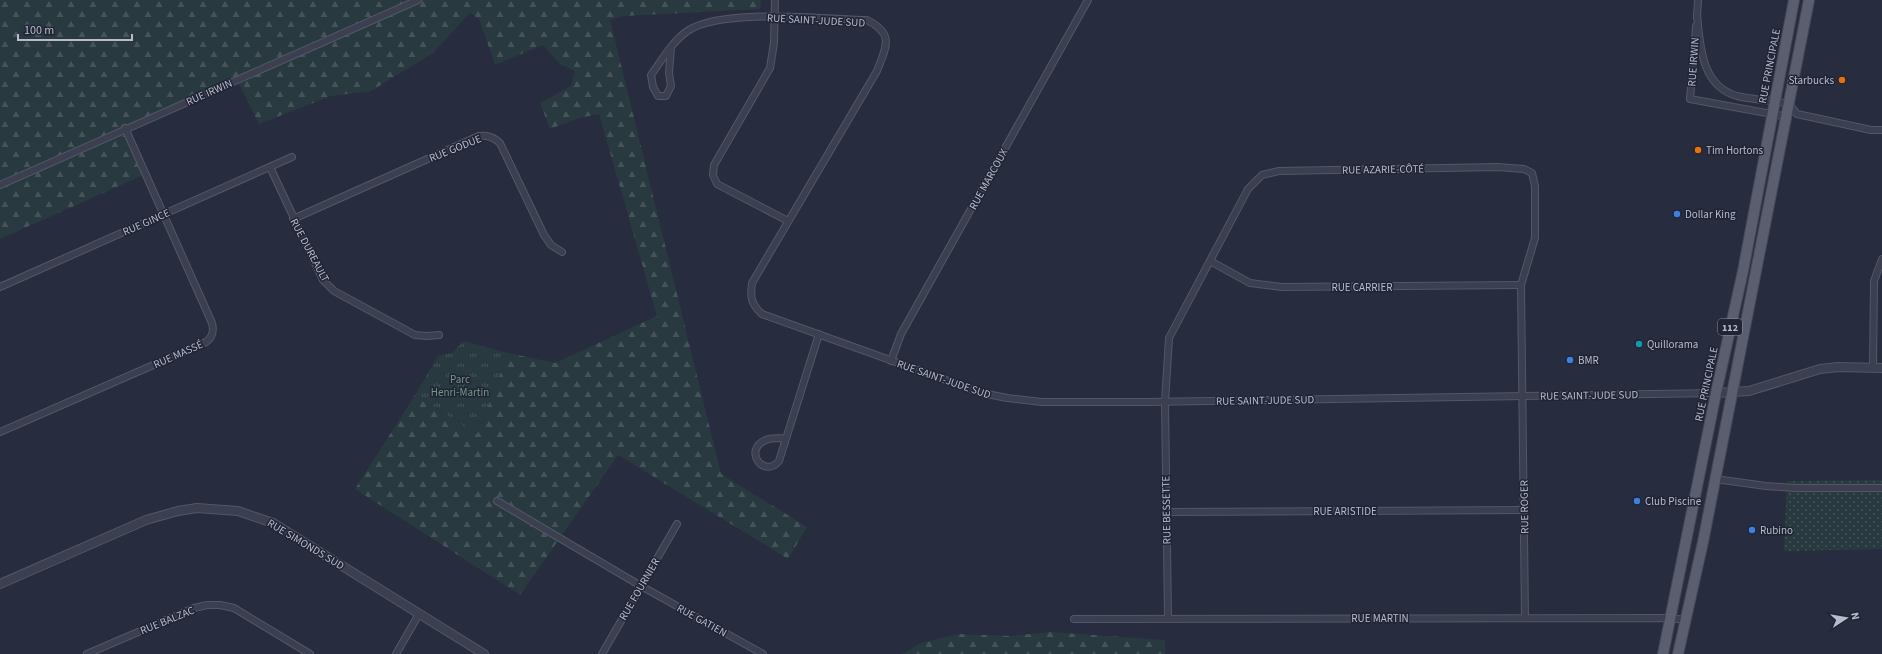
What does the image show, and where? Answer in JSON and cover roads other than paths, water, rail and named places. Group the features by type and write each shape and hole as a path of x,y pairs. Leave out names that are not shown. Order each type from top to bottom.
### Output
{"main road":[{"name":"RUE PRINCIPALE","path":"1663,654 1716,393 1743,271 1794,0"},
{"name":"112","path":"1678,654 1715,479 1809,0"}],"street":[{"name":"RUE IRWIN","path":"0,185 125,128 418,0"},
{"path":"775,0 774,43 770,68 714,165 713,175 718,184 788,221"},
{"name":"RUE MARCOUX","path":"891,361 901,334 1088,0"},
{"name":"RUE IRWIN","path":"1698,0 1690,99 1772,114"},
{"name":"RUE IRWIN","path":"1697,14 1702,55 1708,74 1721,89 1737,96 1775,100 1789,104"},
{"name":"RUE SAINT-JUDE SUD","path":"671,48 669,72 671,86 666,96 658,96 653,87 651,74 671,48 689,30 718,20 774,16 867,20 881,27 886,38 884,52 877,71 752,283 750,296 753,306 762,314 982,393 1006,398 1042,402 1165,402 1716,393 1749,390 1820,369 1838,367 1878,368"},
{"path":"1789,104 1797,114"},
{"path":"1772,114 1786,117 1797,114 1871,130 1882,130"},
{"name":"RUE MASSÉ","path":"0,432 206,342 212,336 214,329 212,323 125,128"},
{"name":"RUE GODUE","path":"293,219 479,136 486,135 494,137 500,143 544,235 551,245 562,252"},
{"name":"RUE GINCE","path":"0,287 292,157"},
{"name":"RUE DUREAULT","path":"270,167 293,219 323,280 334,290 415,334 427,336 439,335"},
{"name":"RUE AZARIE-CÔTÉ","path":"1165,402 1169,338 1248,189 1262,175 1279,170 1497,167 1524,169 1532,173 1535,186 1535,238 1521,285 1523,395"},
{"path":"1878,368 1874,281 1882,259"},
{"name":"RUE CARRIER","path":"1210,261 1250,283 1282,287 1521,285"},
{"path":"786,438 768,439 756,448 755,452 757,460 761,465 765,466 776,464 786,438 819,334"},
{"name":"RUE ROGER","path":"1523,395 1525,618"},
{"name":"RUE BESSETTE","path":"1165,402 1168,618"},
{"path":"1715,479 1766,486 1795,488 1882,488"},
{"name":"RUE GATIEN","path":"497,501 641,586 763,654"},
{"name":"RUE SIMONDS SUD","path":"0,584 146,520 178,511 197,508 215,508 238,511 273,523 484,654"},
{"name":"RUE ARISTIDE","path":"1166,512 1524,510"},
{"name":"RUE FOURNIER","path":"602,654 677,524"},
{"name":"RUE BALZAC","path":"87,654 180,613 207,605 220,605 234,608 310,654"},
{"path":"396,654 419,614"},
{"name":"RUE MARTIN","path":"1074,619 1670,618 1686,620"}],"place":[{"name":"Starbucks","path":"1842,80"},
{"name":"Tim Hortons","path":"1698,150"},
{"name":"Dollar King","path":"1677,214"},
{"name":"Quillorama","path":"1639,344"},
{"name":"BMR","path":"1570,360"},
{"name":"Club Piscine","path":"1637,501"},
{"name":"Rubino","path":"1752,530"}],"park label":[{"name":"Parc Henri-Martin","path":"460,385"}]}
